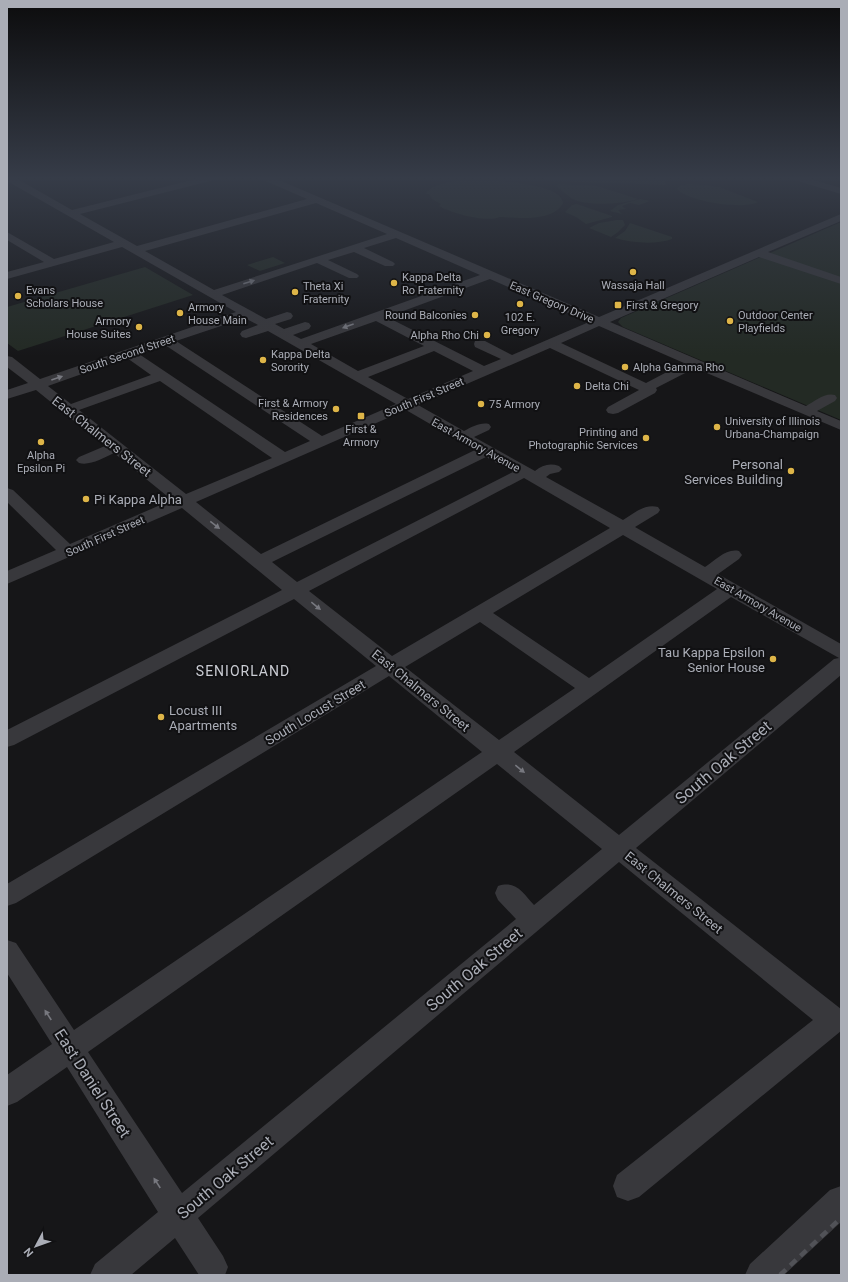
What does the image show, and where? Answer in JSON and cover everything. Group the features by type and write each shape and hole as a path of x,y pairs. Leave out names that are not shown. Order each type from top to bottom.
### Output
{"street":[{"path":"10,237 72,269"},
{"name":"East Armory Avenue","path":"113,237 486,451 530,475 575,493 623,528 841,652"},
{"path":"136,250 192,237"},
{"path":"212,294 301,265 325,255 355,248 389,237"},
{"name":"East Gregory Drive","path":"403,237 841,426"},
{"name":"South First Street","path":"7,578 406,404 485,372 512,360 552,338 599,322 796,237"},
{"path":"10,272 56,262 123,243"},
{"path":"355,248 389,264"},
{"path":"759,253 841,281"},
{"path":"86,254 98,261"},
{"path":"325,255 353,276"},
{"path":"301,265 313,271"},
{"path":"300,344 406,306 447,295 490,275"},
{"name":"South Second Street","path":"7,395 246,313"},
{"path":"246,334 287,316"},
{"path":"376,316 485,372"},
{"path":"283,334 305,326"},
{"path":"552,338 650,390 613,410"},
{"path":"166,340 320,442"},
{"path":"480,344 512,360"},
{"path":"357,376 434,346"},
{"path":"128,353 283,458"},
{"name":"East Chalmers Street","path":"8,363 69,409 834,1020 628,1186"},
{"path":"652,385 695,363"},
{"path":"69,409 161,376"},
{"path":"806,411 830,398"},
{"path":"460,436 482,426"},
{"path":"84,460 117,448"},
{"path":"260,561 486,451"},
{"path":"7,739 296,590 530,475 554,469"},
{"path":"7,493 68,552"},
{"name":"South Locust Street","path":"7,896 652,510"},
{"path":"706,575 733,555"},
{"path":"7,1092 498,752 730,589"},
{"path":"480,613 589,688"},
{"name":"South Oak Street","path":"106,1275 841,664"},
{"path":"507,893 533,920"},
{"name":"East Daniel Street","path":"7,951 212,1267"},
{"path":"761,1275 841,1201"}],"shaded area":[{"path":"671,237 672,239 644,243 615,238"},
{"name":"Outdoor Center Playfields","path":"807,237 841,237 841,420 623,327 618,322 621,318"},
{"path":"273,257 285,263 260,271 247,265"},
{"path":"145,267 193,295 18,351 7,343 7,307"}],"railway":[{"path":"780,1275 841,1218"}],"place":[{"name":"Wassaja Hall","path":"633,272"},
{"name":"Kappa Delta Ro Fraternity","path":"394,283"},
{"name":"Theta Xi Fraternity","path":"295,292"},
{"name":"Evans Scholars House","path":"18,296"},
{"name":"102 E. Gregory","path":"520,304"},
{"name":"First & Gregory","path":"618,305"},
{"name":"Armory House Main","path":"180,313"},
{"name":"Round Balconies","path":"475,315"},
{"name":"Outdoor Center Playfields","path":"730,321"},
{"name":"Armory House Suites","path":"139,327"},
{"name":"Alpha Rho Chi","path":"487,335"},
{"name":"Kappa Delta Sorority","path":"263,360"},
{"name":"Alpha Gamma Rho","path":"625,367"},
{"name":"Delta Chi","path":"577,386"},
{"name":"75 Armory","path":"481,404"},
{"name":"First & Armory Residences","path":"336,409"},
{"name":"First & Armory","path":"361,416"},
{"name":"University of Illinois Urbana-Champaign","path":"717,427"},
{"name":"Printing and Photographic Services","path":"646,438"},
{"name":"Alpha Epsilon Pi","path":"41,442"},
{"name":"Personal Services Building","path":"791,471"},
{"name":"Pi Kappa Alpha","path":"86,499"},
{"name":"Tau Kappa Epsilon Senior House","path":"773,659"},
{"name":"Locust III Apartments","path":"161,717"}],"district":[{"name":"SENIORLAND","path":"243,671"}]}
